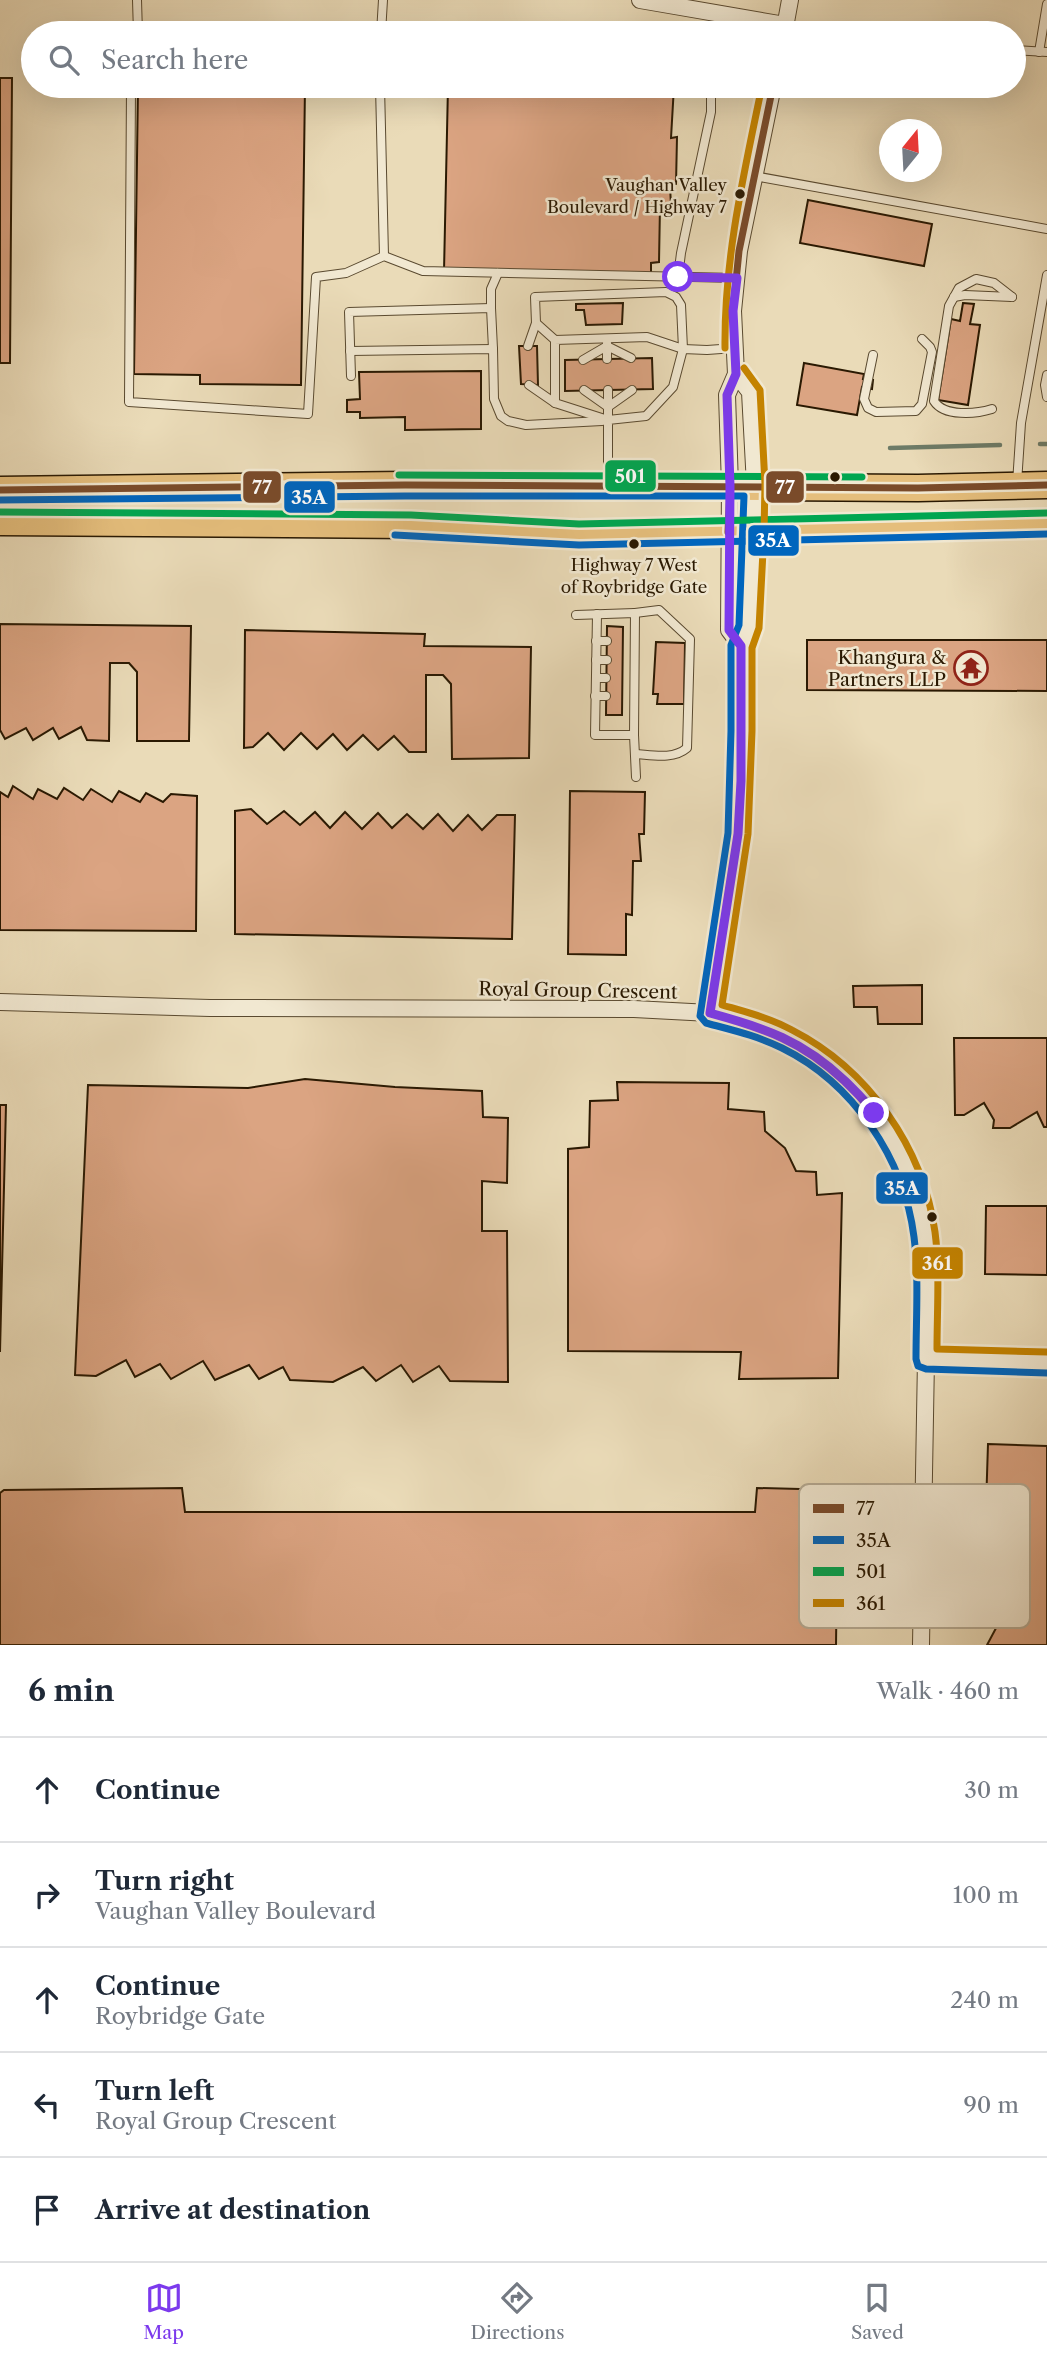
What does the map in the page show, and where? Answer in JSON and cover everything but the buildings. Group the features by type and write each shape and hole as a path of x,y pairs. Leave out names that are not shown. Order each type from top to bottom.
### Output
{"main road":[{"path":"0,490 405,485 886,488 1047,485"},
{"path":"0,522 411,525 579,535 1047,523"}],"street":[{"path":"640,0 745,21"},
{"path":"786,21 790,0"},
{"path":"710,1013 738,834 741,646 749,627 741,532 742,486 727,395 736,374 733,311 739,251 770,98"},
{"path":"736,374 750,392 741,532 729,630 741,646"},
{"name":"Royal Group Crescent","path":"0,1002 210,1008 634,1009 710,1013 750,1024 788,1039 824,1062 866,1101 893,1140 914,1187 922,1216 926,1255 924,1484"},
{"path":"926,1359 1047,1363"}],"lane":[{"path":"137,0 138,21"},
{"path":"382,21 383,0"},
{"path":"1043,52 1047,4"},
{"path":"131,98 129,402 307,414 316,277 346,273 384,256 423,271 737,278"},
{"path":"380,98 384,256"},
{"path":"678,277 711,112 711,98"},
{"path":"754,176 1047,229"},
{"path":"498,273 491,289 494,400 496,408 508,421 526,425 646,416 673,387 683,349 681,305 676,297 666,292 535,297 536,323 528,346"},
{"path":"1017,485 1021,423 1047,275"},
{"path":"954,297 1012,297 994,283 976,279 960,288 954,297 949,306 934,401 938,408 947,412 983,412 992,409"},
{"path":"351,376 349,312 491,308"},
{"path":"536,323 555,340 607,343 647,337 683,349 735,348"},
{"path":"873,355 864,399 868,408 876,412 916,411 922,404 932,352 922,339"},
{"path":"555,340 555,403"},
{"path":"607,343 631,358"},
{"path":"607,343 607,359"},
{"path":"583,360 607,343"},
{"path":"350,351 493,349"},
{"path":"1047,374 1047,397"},
{"path":"529,385 555,403 608,420"},
{"path":"584,390 608,407"},
{"path":"608,390 608,486"},
{"path":"608,407 632,390"},
{"path":"576,615 659,610 690,639 687,748 681,754 669,756 635,754"},
{"path":"635,613 636,777"},
{"path":"597,614 595,735 634,736"},
{"path":"596,642 607,641"},
{"path":"623,641 634,641"},
{"path":"596,660 607,660"},
{"path":"623,660 634,661"},
{"path":"596,678 606,678"},
{"path":"623,678 634,678"},
{"path":"595,696 606,696"},
{"path":"622,697 634,698"}],"waterway":[{"path":"1040,444 1047,444"},
{"path":"890,448 1000,445"}],"transit line":[{"name":"361","path":"725,348 732,248 760,98"},
{"name":"77","path":"728,532 730,486 727,395 736,374 733,311 739,251 771,98"},
{"name":"361","path":"744,368 760,390 765,484 764,532 759,628 752,648 748,834 722,1005 775,1022 819,1046 845,1066 867,1089 888,1114 905,1141 929,1201 935,1232 937,1349 1047,1352"},
{"name":"501","path":"399,475 862,477"},
{"name":"77","path":"0,490 405,485 918,488 1047,485"},
{"name":"35A","path":"0,500 744,496 739,625 731,645 728,833 700,1016 706,1023 764,1040 808,1063 831,1081 871,1126 899,1179 914,1237 918,1366 926,1369 1047,1373"},
{"name":"501","path":"0,512 411,515 579,524 1047,513"},
{"name":"35A","path":"395,535 579,545 1047,534"}],"place":[{"name":"Vaughan Valley Boulevard / Highway 7","path":"740,194"},
{"name":"Highway 7 West of Roybridge Gate","path":"634,544"},
{"name":"Khangura & Partners LLP","path":"971,668"}],"route":[{"path":"678,277 737,278 733,311 736,374 727,395 730,486 728,532 729,630 741,646 741,781 738,834 710,1013 750,1024 788,1039 824,1062 866,1101 874,1113"}]}
